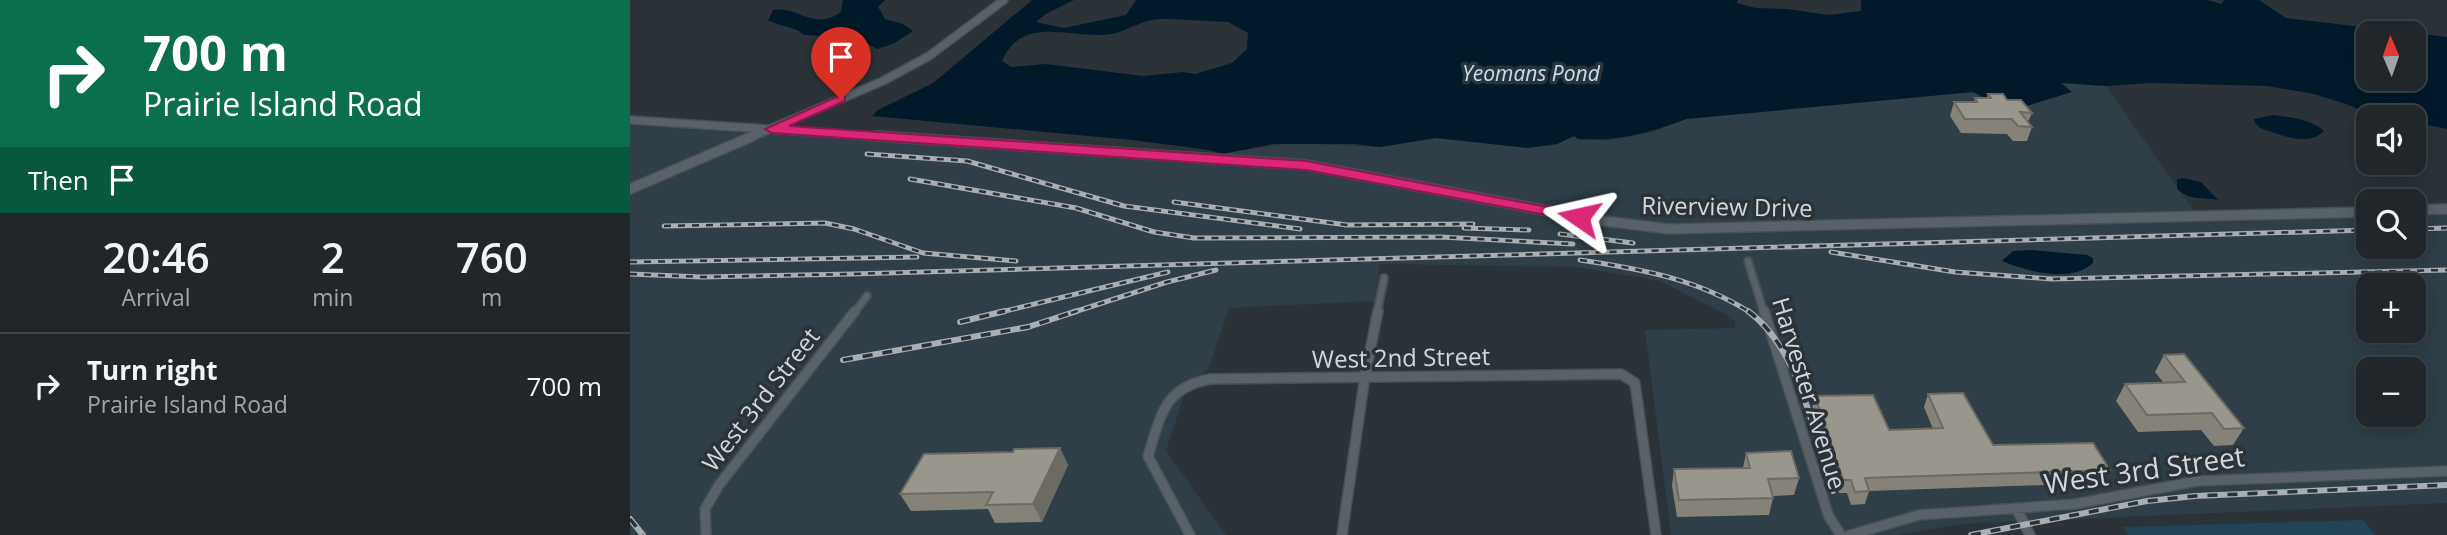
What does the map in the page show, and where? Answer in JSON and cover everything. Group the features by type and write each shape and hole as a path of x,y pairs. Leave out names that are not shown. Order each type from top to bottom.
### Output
{"street":[{"path":"630,189 909,67 1004,0"},
{"name":"Riverview Drive","path":"630,120 1306,165 1585,218 1669,229 2356,212"},
{"path":"2426,210 2447,209"},
{"name":"Harvester Avenue","path":"1748,261 1829,517 1841,535"},
{"path":"1342,535 1365,376 1384,278"},
{"name":"West 3rd Street","path":"706,535 705,509 719,485 867,296"},
{"name":"West 2nd Street","path":"1190,535 1177,505 1148,456 1170,394 1181,385 1202,380 1621,373 1635,383 1656,535"},
{"name":"West 3rd Street","path":"1850,535 1919,515 2075,504 2198,481 2447,471"},
{"path":"2016,508 2030,535"}],"shaded area":[{"path":"2059,83 2106,86 2201,221 2356,216 2356,259 2426,259 2426,214 2447,213 2447,503 1961,524 1898,535 1671,535 1645,330 1735,328 1735,322 1729,316 1660,281 1578,267 1380,264 1374,301 1229,308 1209,368 1185,392 1166,451 1226,535 630,535 630,125 1207,163 1225,153 1291,143 1380,147 1436,138 1528,148 1557,144 1575,136 1605,141 1650,133 1686,119 1974,92 2010,111 2071,92"},
{"path":"2363,520 2375,535 2128,535 2123,527"}],"water":[{"path":"843,0 885,0 878,7 885,19 903,24 913,31 893,44 877,49 859,38 804,35 768,20 773,10 782,9 814,19 831,17 841,12"},
{"name":"Yeomans Pond","path":"1032,0 1074,0 1036,22 1064,28 1126,15 1136,0 1738,0 1737,3 1756,8 1788,9 1828,15 1861,11 1861,0 2208,0 2221,4 2224,0 2259,0 2286,18 2356,26 2356,91 2426,91 2426,35 2447,37 2447,129 2426,125 2426,105 2356,105 2356,108 2314,94 2267,86 2152,83 2106,86 2061,83 2072,92 2010,111 1973,92 1686,119 1633,135 1592,140 1574,136 1557,144 1528,148 1436,138 1380,147 1355,144 1273,144 1222,154 1132,140 872,116 878,110 933,83","holes":["1158,19 1228,22 1248,33 1247,49 1232,63 1195,74 1183,72 1143,76 1046,64 1011,67 1002,61 1011,46 1022,37 1035,33 1112,34"]},
{"path":"2273,115 2307,121 2324,131 2310,139 2293,138 2260,128 2255,123 2254,119"},
{"path":"2177,179 2201,182 2218,200 2182,193 2177,189"},
{"path":"2013,251 2087,255 2093,258 2093,263 2073,273 2048,274 2002,261"}],"building":[{"path":"1988,94 2003,94 2007,100 2021,100 2032,113 2020,112 2032,127 2018,126 2012,119 1965,119 1954,102 1977,102 1975,98 1991,98"},
{"path":"2184,354 2244,428 2224,429 2212,413 2147,415 2125,384 2185,382 2164,355"},
{"path":"1963,393 1993,445 2093,443 2110,470 1865,478 1869,491 1855,492 1851,480 1843,480 1815,396 1873,395 1889,430 1943,428 1928,394"},
{"path":"1060,448 1033,504 986,505 993,492 900,494 924,454"},
{"path":"1791,451 1799,478 1768,479 1773,498 1679,500 1674,469 1750,468 1746,453"}],"railway":[{"path":"867,154 967,161 1124,206 1300,229"},
{"path":"910,179 1076,208 1154,232 1194,238 1441,237 1573,244"},
{"path":"1174,202 1347,225 1473,224"},
{"path":"664,226 825,223 854,229 923,253 1016,261"},
{"path":"1464,228 1529,230"},
{"path":"2426,229 2447,228"},
{"path":"630,274 702,277 852,274 2356,230"},
{"path":"1560,234 1633,243"},
{"path":"1831,252 1955,272 2052,279 2447,270"},
{"path":"630,262 917,257"},
{"path":"1580,260 1668,277 1731,301 1749,312"},
{"path":"1071,313 1167,282 1216,270"},
{"path":"997,313 1168,272"},
{"path":"960,322 1005,311"},
{"path":"843,360 1028,327 1077,311"},
{"path":"1749,312 1766,327 1792,369 1811,418 1833,491"},
{"path":"1971,535 2147,501 2195,496 2447,485"},
{"path":"630,519 643,535"}],"route":[{"path":"841,99 772,129 1306,165 1579,217"}]}
